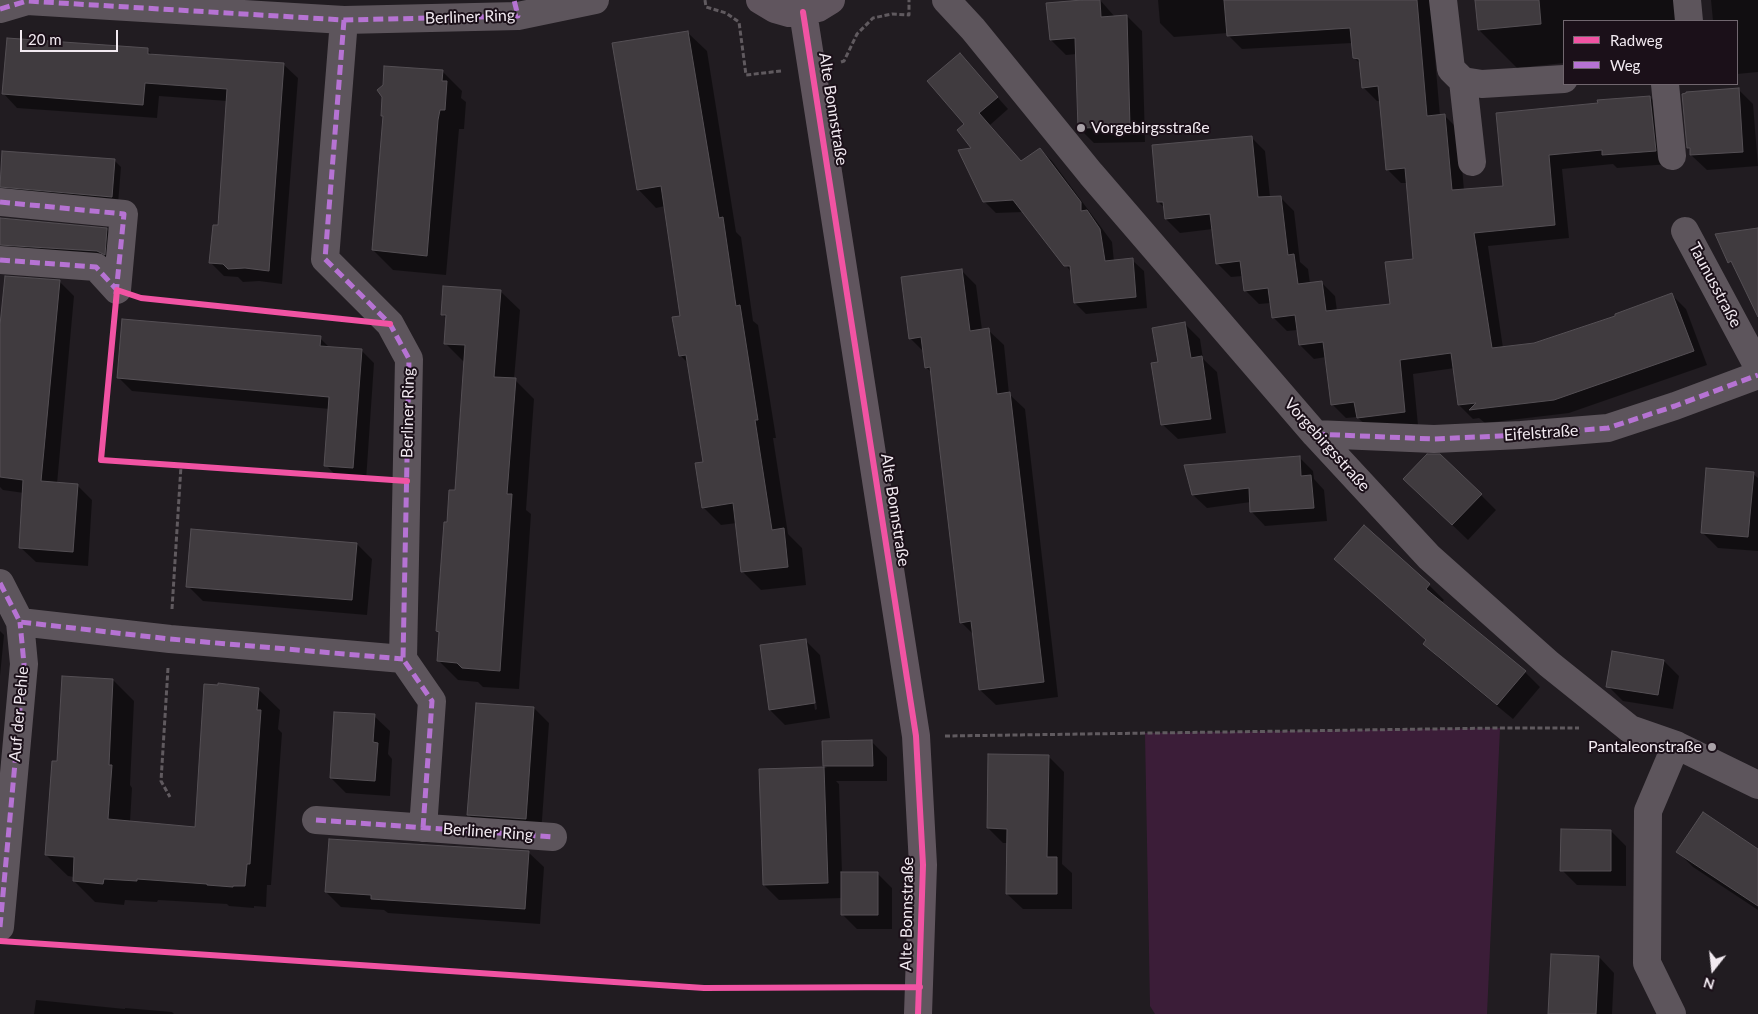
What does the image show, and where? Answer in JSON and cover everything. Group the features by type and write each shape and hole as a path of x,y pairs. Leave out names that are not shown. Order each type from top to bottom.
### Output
{"main road":[{"path":"760,0 775,9 789,13 818,8 831,0"},
{"name":"Alte Bonnstraße","path":"803,12 916,736 923,865 918,1014"}],"street":[{"name":"Berliner Ring","path":"0,9 27,1 344,20 516,8 595,0"},
{"name":"Vorgebirgsstraße","path":"946,0 973,29 1091,174 1315,434 1429,558 1549,664 1630,729 1676,745 1758,785"},
{"path":"1443,0 1451,70 1463,81 1482,84 1563,79"},
{"path":"1687,0 1689,20"},
{"name":"Berliner Ring","path":"344,20 325,259 390,324 409,359 403,659 432,701 423,828"},
{"path":"1463,81 1472,162"},
{"path":"1665,85 1672,156"},
{"path":"0,202 124,214 116,290 96,267 0,260"},
{"name":"Taunusstraße","path":"1685,231 1758,367"},
{"name":"Eifelstraße","path":"1315,434 1434,438 1521,435 1608,428 1675,406 1758,375"},
{"path":"0,583 20,622 170,638 403,659"},
{"name":"Auf der Pehle","path":"0,926 24,664 20,622"},
{"path":"1672,1014 1647,963 1648,811 1676,745"},
{"name":"Berliner Ring","path":"316,820 552,837"}],"path":[{"path":"916,736 1580,728"}],"shaded area":[{"path":"1500,728 1487,1014 1155,1014 1150,1006 1145,733"}],"building":[{"path":"1100,0 1101,17 1127,15 1130,127 1078,128 1075,38 1050,40 1046,3"},
{"path":"1224,0 1417,0 1427,116 1445,114 1452,190 1503,186 1496,113 1598,103 1597,100 1650,96 1656,151 1602,155 1602,150 1549,155 1555,225 1474,233 1492,348 1534,343 1615,316 1615,314 1672,293 1694,351 1554,400 1469,410 1476,403 1458,405 1451,353 1400,360 1405,412 1357,418 1354,402 1331,405 1323,342 1299,345 1295,315 1272,318 1268,288 1244,291 1240,261 1216,264 1210,214 1165,219 1163,202 1157,202 1152,145 1252,136 1258,197 1281,196 1288,255 1294,254 1298,284 1322,281 1326,311 1390,304 1385,262 1413,259 1405,168 1386,170 1378,86 1362,88 1359,59 1353,58 1350,28 1227,36"},
{"path":"1475,0 1539,0 1541,24 1478,30"},
{"path":"688,31 719,218 723,217 736,306 740,305 758,420 755,420 772,530 784,528 788,567 741,572 733,503 702,508 695,463 703,462 686,355 679,356 672,317 680,316 661,186 637,190 612,43"},
{"path":"7,38 148,48 148,54 284,63 269,271 245,268 228,269 223,264 209,263 213,225 218,225 227,89 145,83 143,105 2,94"},
{"path":"960,53 998,97 979,113 1021,161 1040,148 1081,202 1081,211 1087,210 1100,229 1105,261 1133,258 1136,297 1074,303 1070,266 1064,266 1013,200 983,202 958,150 971,148 957,130 964,124 927,81"},
{"path":"384,66 443,70 442,81 447,81 445,110 440,110 438,120 427,256 372,250 383,116 381,116 382,97 377,90 383,85"},
{"path":"1739,88 1743,152 1690,155 1690,148 1687,148 1682,94 1686,92"},
{"path":"2,151 115,159 112,197 0,187"},
{"path":"0,218 107,228 105,255 97,251 0,245"},
{"path":"1758,228 1758,317 1731,261 1728,263 1715,234"},
{"path":"962,269 970,331 989,328 997,394 1010,392 1044,682 979,690 971,621 960,623 930,367 925,368 921,337 909,339 901,277"},
{"path":"5,276 60,280 41,481 78,484 73,552 19,548 23,480 0,477 0,325"},
{"path":"443,286 501,290 494,377 516,378 507,494 512,494 500,671 462,668 457,663 437,661 439,632 436,631 444,522 447,522 449,490 455,490 465,345 444,344 446,315 441,315"},
{"path":"122,319 321,336 320,346 362,349 353,468 324,466 329,397 117,378"},
{"path":"1185,322 1191,358 1202,356 1211,419 1161,425 1151,363 1158,362 1152,328"},
{"path":"1427,454 1440,454 1482,494 1452,525 1403,479"},
{"path":"1300,456 1301,476 1311,475 1314,508 1250,512 1249,488 1192,495 1184,465"},
{"path":"1706,468 1754,472 1748,537 1701,533"},
{"path":"1364,525 1430,584 1426,589 1526,671 1497,705 1423,644 1426,640 1334,559"},
{"path":"191,529 357,543 352,600 186,587"},
{"path":"806,639 815,703 769,710 760,645"},
{"path":"1612,651 1664,660 1658,695 1606,687"},
{"path":"62,676 113,679 109,765 112,765 108,819 195,827 204,684 218,685 218,683 259,688 257,710 261,710 250,864 247,864 245,886 233,887 137,879 137,881 104,879 103,884 73,881 74,857 45,855 52,761 57,761"},
{"path":"476,703 534,707 526,819 467,815"},
{"path":"334,712 375,714 373,742 378,743 375,781 330,778"},
{"path":"872,740 873,766 823,766 822,741"},
{"path":"988,754 1049,755 1047,857 1057,857 1057,894 1006,894 1007,829 987,828"},
{"path":"824,767 828,883 763,885 759,769"},
{"path":"1703,812 1758,849 1758,906 1676,852"},
{"path":"1561,829 1611,830 1611,871 1560,871"},
{"path":"329,839 529,851 525,909 371,899 371,895 325,892"},
{"path":"841,872 878,872 878,915 841,915"},
{"path":"1551,954 1599,956 1596,1014 1548,1014"}],"marked path":[{"path":"0,9 27,1 344,20 518,16 514,0"},
{"path":"344,20 325,259 390,324 409,359 403,659 432,701 423,828"},
{"path":"0,202 124,214 116,294"},
{"path":"0,260 96,267 119,291"},
{"path":"1315,434 1434,439 1608,428 1675,406 1758,375"},
{"path":"0,583 20,622 170,639 403,659"},
{"path":"0,927 24,664 20,622"},
{"path":"316,820 553,837"}],"cycle path":[{"path":"803,12 916,736 923,865 918,1014"},
{"path":"390,324 141,298 117,290 101,460 407,481"},
{"path":"0,941 704,988 920,987"}],"place":[{"name":"Vorgebirgsstraße","path":"1081,128"},
{"name":"Pantaleonstraße","path":"1712,747"}]}
